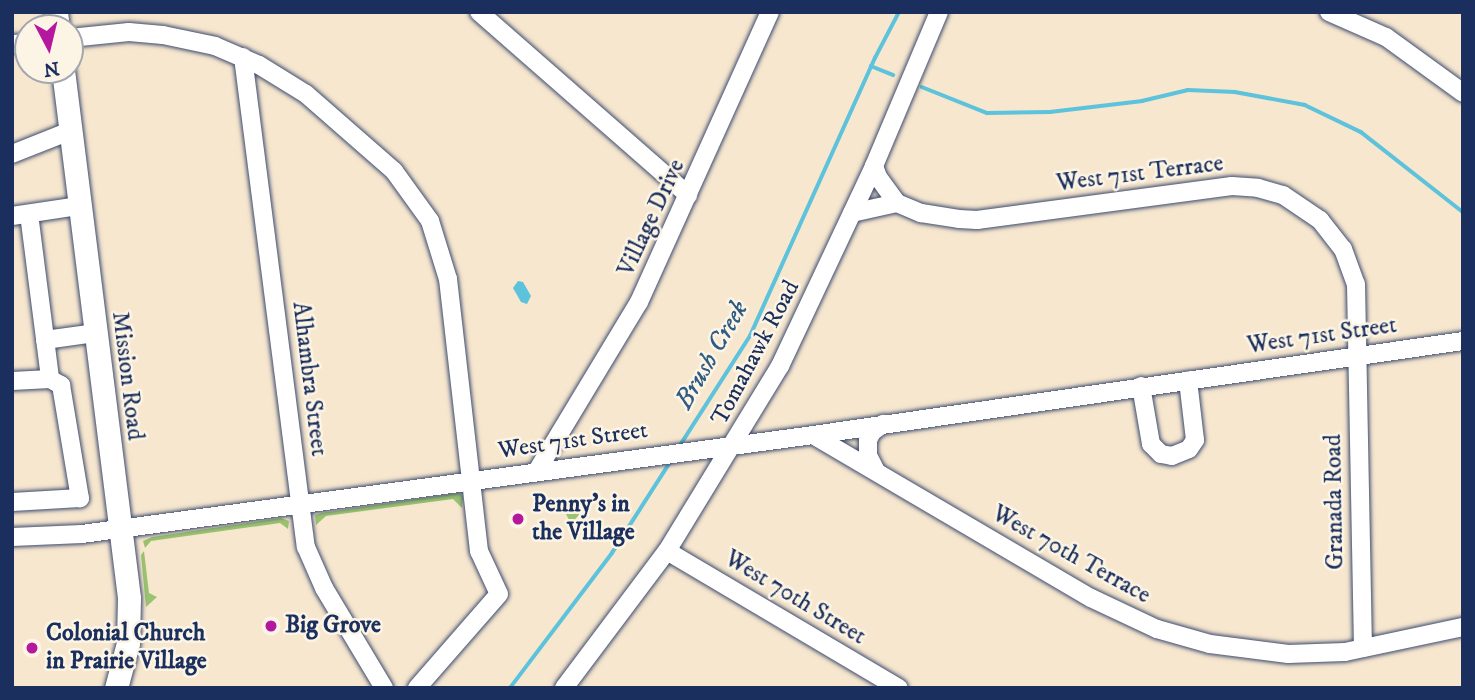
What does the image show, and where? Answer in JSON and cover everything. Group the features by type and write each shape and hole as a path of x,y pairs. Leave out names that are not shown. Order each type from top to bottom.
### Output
{"main road":[{"name":"Mission Road","path":"65,84 130,626 116,688"}],"street":[{"path":"479,12 688,195"},
{"name":"Tomahawk Road","path":"564,688 580,679 667,551 736,443 780,366 874,166 939,12"},
{"path":"1329,12 1386,37 1463,93"},
{"name":"Village Drive","path":"537,471 639,302 664,255 765,14"},
{"path":"84,36 106,33 163,35 215,46 243,57 290,83 394,171 430,221 448,279 479,551 499,594 417,688"},
{"name":"Alhambra Street","path":"243,57 306,547 313,567 384,688"},
{"path":"12,154 70,131"},
{"path":"852,214 897,203 878,177 874,166"},
{"name":"West 71st Terrace","path":"897,203 921,213 977,220 1232,186 1258,188 1283,195 1320,220 1349,262 1356,284 1358,356"},
{"path":"50,379 20,215 79,206"},
{"path":"45,340 95,333"},
{"name":"West 71st Street","path":"12,537 49,537 120,529 736,443 813,435 1463,341"},
{"name":"Granada Road","path":"1358,356 1363,648"},
{"path":"12,382 50,379 61,385 80,498 12,502"},
{"path":"1141,386 1151,444 1161,454 1172,456 1189,449 1195,440 1188,380"},
{"path":"876,471 868,454 869,440 872,432 883,425"},
{"path":"559,435 574,465"},
{"name":"West 70th Terrace","path":"813,435 1091,598 1157,629 1210,644 1259,652 1328,653 1463,627"},
{"name":"West 70th Street","path":"667,551 898,688"}],"green space":[{"path":"459,493 463,496 462,508 453,499 326,516 316,525 315,515 321,513"},
{"path":"582,505 584,509 571,524 563,508"},
{"path":"281,518 289,521 288,529 280,523 151,541 145,548 143,541 152,537"},
{"path":"144,551 149,593 157,597 146,607 141,555"}],"water":[{"path":"518,281 523,282 531,296 527,304 521,302 513,288"}],"waterway":[{"name":"Brush Creek","path":"679,447 750,336 875,58 899,12"},
{"path":"871,66 893,75"},
{"path":"922,87 987,113 1050,112 1142,101 1188,90 1235,92 1305,105 1361,132 1463,212"},
{"name":"Brush Creek","path":"510,688 612,553 672,459"}],"place":[{"name":"Penny's in the Village","path":"518,519"},
{"name":"Big Grove","path":"271,626"},
{"name":"Colonial Church in Prairie Village","path":"32,648"}]}
